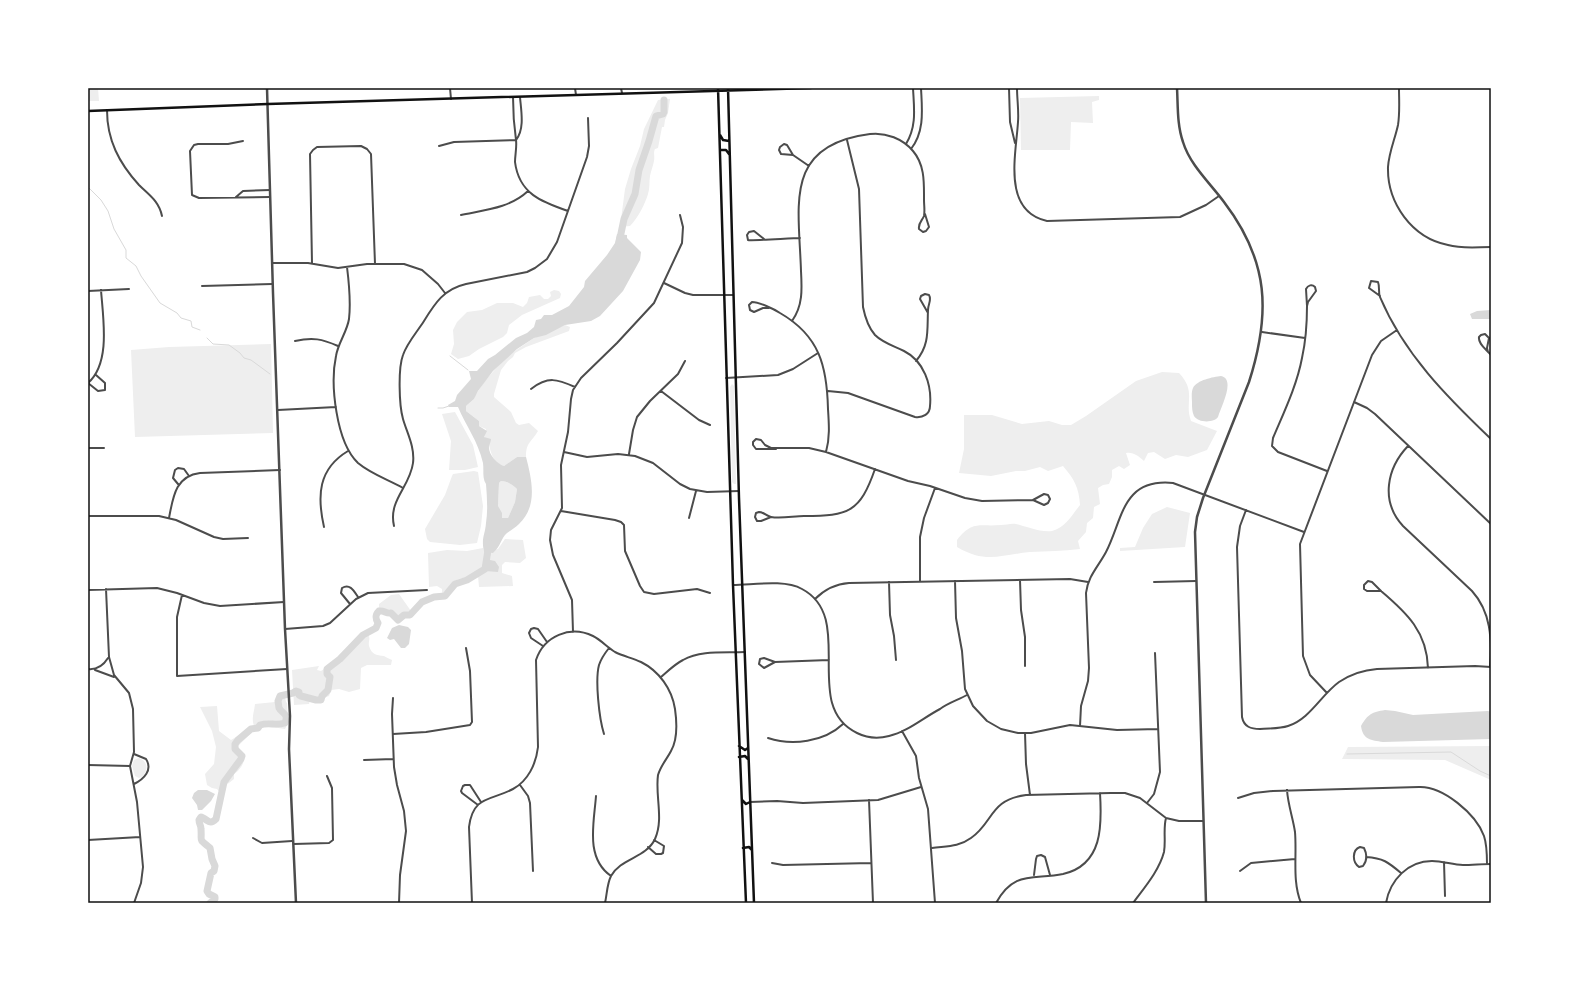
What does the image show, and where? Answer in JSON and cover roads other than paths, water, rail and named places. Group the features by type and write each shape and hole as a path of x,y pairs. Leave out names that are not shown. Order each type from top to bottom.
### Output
{"main road":[{"path":"88,111 718,89 811,88"},
{"path":"718,89 735,652 746,903"},
{"path":"728,89 742,585 754,903"},
{"path":"720,135 723,140 729,141"},
{"path":"720,150 724,150 730,154"},
{"path":"739,746 743,749 748,748"},
{"path":"739,757 746,756 749,760"},
{"path":"741,800 746,804 750,802"},
{"path":"743,848 749,847 752,851"}],"street":[{"path":"267,88 272,284 278,410 285,629 290,716 289,749 292,843 296,903"},
{"path":"450,88 451,99"},
{"path":"575,88 576,95"},
{"path":"621,88 622,93"},
{"path":"906,144 914,123 913,88"},
{"path":"911,148 918,138 922,124 921,88"},
{"path":"1009,88 1010,122 1015,146"},
{"path":"1017,88 1018,122 1015,146 1016,189 1018,198 1027,212 1043,220 1180,217 1206,205 1219,195"},
{"path":"1177,88 1178,125 1183,144 1191,159 1242,228 1256,261 1263,297 1260,346 1249,382 1205,494 1195,532 1206,903"},
{"path":"1399,88 1398,126 1390,153 1388,167 1390,187 1398,209 1413,227 1428,238 1438,242 1457,247 1491,246"},
{"path":"513,97 516,168 521,180 528,191 542,201 568,211"},
{"path":"439,146 454,142 516,140 520,135 521,130 520,97"},
{"path":"107,110 109,134 116,152 134,178 157,201 162,216"},
{"path":"394,526 393,509 404,488 414,461 412,446 401,410 401,361 407,346 435,304 445,292 460,285 530,271 540,265 551,253 557,242 587,157 589,146 588,118"},
{"path":"792,321 797,314 801,299 799,193 802,178 809,166 814,158 826,148 847,140 876,133 890,135 906,144 911,148 919,161 922,170 925,214 928,227 926,231 923,232 918,226 925,214"},
{"path":"828,391 848,393 915,417 924,416 928,413 930,408 930,389 926,376 916,361 904,351 888,345 878,338 871,329 865,317 863,307 859,185 847,140"},
{"path":"243,141 228,144 194,145 190,151 191,193 193,197 199,198 270,197"},
{"path":"793,155 781,154 779,150 780,147 784,144 793,155 809,166"},
{"path":"312,263 310,154 315,148 359,145 367,149 371,157 375,264"},
{"path":"236,197 243,191 270,190"},
{"path":"461,215 508,204 518,199 528,191"},
{"path":"573,632 572,600 553,555 550,544 552,530 561,512 561,465 568,432 570,403 575,387 584,374 617,343 649,309 664,283 682,243 683,227 680,215"},
{"path":"764,239 754,231 751,231 747,235 750,241 800,238"},
{"path":"272,263 312,263 334,267 346,267 400,263 414,266 426,273 445,292"},
{"path":"346,267 349,318 347,328 338,346 334,367 336,407 344,438 349,451 363,466 404,488"},
{"path":"1380,296 1369,288 1371,281 1376,281 1379,284 1380,296 1397,330 1435,384 1491,438"},
{"path":"664,283 678,290 694,295 733,295"},
{"path":"202,286 272,284"},
{"path":"1307,306 1308,302 1316,291 1315,287 1312,285 1306,289 1307,306 1302,359 1295,383 1272,446 1278,452 1327,471"},
{"path":"88,291 129,289"},
{"path":"96,374 105,383 105,390 98,391 88,383 96,374 103,355 101,290"},
{"path":"916,361 922,354 927,341 928,333 928,313 931,298 928,294 924,294 920,299 928,313"},
{"path":"769,308 763,308 754,312 750,310 749,305 754,302 769,308 792,321 808,336 818,353 825,371 828,391 829,434 826,452"},
{"path":"1327,692 1310,675 1303,656 1299,550 1304,532 1327,471 1376,348 1384,339 1397,330"},
{"path":"1262,332 1305,338"},
{"path":"1488,352 1487,348 1489,338 1485,334 1481,335 1479,337 1479,341 1488,352 1491,355"},
{"path":"295,341 315,338 338,346"},
{"path":"726,378 778,375 793,369 818,353"},
{"path":"629,454 635,421 644,408 678,374 685,361"},
{"path":"531,389 543,381 549,380 562,382 575,387"},
{"path":"661,391 699,420 710,425"},
{"path":"1354,402 1371,411 1491,524"},
{"path":"278,410 336,407"},
{"path":"776,449 767,447 759,439 753,442 753,446 756,449 776,449 808,448 826,452 908,481 975,500 1033,500 1044,505 1048,503 1050,499 1048,495 1044,494 1033,500"},
{"path":"1246,510 1238,532 1237,547 1242,717 1245,725 1251,728 1259,729 1279,728 1291,725 1306,715 1327,692 1344,679 1364,671 1377,669 1490,667 1488,622 1482,603 1472,591 1403,526 1396,518 1391,507 1388,488 1391,476 1397,461 1408,446"},
{"path":"88,448 104,448"},
{"path":"324,527 321,498 323,480 332,464 349,451"},
{"path":"564,452 587,457 629,454 653,463 680,484 696,491 739,491"},
{"path":"179,484 173,478 176,469 184,469 189,476"},
{"path":"771,517 760,512 756,513 755,517 756,520 760,522 771,517 826,516 846,511 858,503 866,493 875,469"},
{"path":"169,518 175,492 179,484 189,476 200,473 280,470"},
{"path":"1080,726 1082,697 1088,675 1086,593 1088,582 1106,551 1125,505 1136,492 1146,486 1164,482 1180,485 1304,532"},
{"path":"920,582 920,537 924,518 935,488"},
{"path":"689,518 696,491"},
{"path":"561,512 615,520 623,524 625,528 625,551 642,589 647,594 697,589 710,593"},
{"path":"88,516 152,516 169,518 214,537 223,539 248,538"},
{"path":"815,599 828,588 844,583 1070,579 1088,582"},
{"path":"1020,580 1026,666"},
{"path":"955,581 956,618 962,650 964,683 967,695 976,711 993,726 1010,732 1025,733 1059,727 1080,726 1117,730 1158,729"},
{"path":"1154,582 1196,581"},
{"path":"1381,591 1367,591 1364,589 1364,585 1366,582 1370,581 1381,591 1408,616 1418,630 1426,649 1428,668"},
{"path":"889,582 890,615 896,660"},
{"path":"733,585 791,585 802,588 815,599 822,609 826,621 831,701 835,711 844,724 853,731 869,737 884,737 902,731 940,708 967,695"},
{"path":"350,604 341,593 342,588 347,586 350,587 358,597"},
{"path":"88,590 157,588 182,595 204,604 215,606 284,602"},
{"path":"106,589 109,657 112,671 132,700 134,754 130,766 134,784 143,872 134,903"},
{"path":"285,629 323,626 330,623 358,597 372,592 427,590"},
{"path":"182,595 177,617 177,676 287,669"},
{"path":"543,646 531,638 529,633 531,630 534,628 538,629 547,642"},
{"path":"472,903 469,828 471,817 481,802 507,792 520,785 531,770 537,754 538,741 536,660 543,646 547,642 562,633 573,632 592,635 609,648 647,666 661,677 669,690 674,704 676,734 673,747 658,775 659,823 654,840 642,854 622,864 611,876 605,903"},
{"path":"393,734 426,732 470,725 472,722 470,671 466,648"},
{"path":"604,734 600,719 598,673 601,661 609,648"},
{"path":"661,677 682,660 694,656 705,653 745,652"},
{"path":"1147,804 1154,794 1160,772 1154,653"},
{"path":"95,670 109,657"},
{"path":"775,662 764,668 759,664 760,659 764,658 775,662 829,660"},
{"path":"88,669 116,678"},
{"path":"393,698 392,714 396,781 404,811 406,831 400,875 399,903"},
{"path":"768,738 777,741 813,740 832,733 844,724"},
{"path":"902,731 916,756 928,808 935,903"},
{"path":"1025,733 1026,769 1030,795"},
{"path":"134,754 146,759 148,766 146,774 142,779 134,784"},
{"path":"364,760 394,759"},
{"path":"88,765 130,766"},
{"path":"253,838 262,842 292,843 329,843 333,840 332,788 327,776"},
{"path":"478,805 462,793 463,786 465,784 470,785 481,802"},
{"path":"520,785 528,796 530,803 533,871"},
{"path":"750,802 777,801 803,803 884,799 922,787"},
{"path":"1238,798 1254,793 1287,790 1432,788 1442,792 1450,798 1478,824 1485,838 1487,864"},
{"path":"1287,790 1288,806 1294,832 1296,886 1301,903"},
{"path":"996,903 1003,892 1012,884 1022,879 1034,876 1063,874 1084,863 1094,850 1099,839 1100,793"},
{"path":"932,848 951,846 964,842 981,830 995,810 1004,802 1030,795 1125,793 1140,798 1166,818 1179,821 1203,821"},
{"path":"596,796 593,821 595,857 601,868 611,876"},
{"path":"869,800 873,903"},
{"path":"1133,903 1162,858 1165,846 1166,818"},
{"path":"88,840 140,837"},
{"path":"648,848 656,854 663,853 664,846 654,840"},
{"path":"1360,847 1364,848 1366,857 1366,862 1363,866 1359,867 1356,865 1356,849 1360,847"},
{"path":"1034,876 1036,859 1039,855 1045,857 1050,875"},
{"path":"1366,857 1378,858 1386,861 1401,873"},
{"path":"1240,871 1251,864 1295,859"},
{"path":"1386,903 1392,884 1401,873 1414,865 1433,861 1463,865 1491,864"},
{"path":"1444,862 1445,896"},
{"path":"772,863 783,865 871,863"}],"waterway":[{"path":"619,243 624,219 635,194 639,170 656,116 663,114 664,112 664,100"},
{"path":"88,187 101,200 108,211 114,229 126,250 126,258 136,266 141,276 160,303 177,313 181,318 191,321 192,327 200,330"},
{"path":"207,338 213,344 229,345 244,358 251,360 270,374"},
{"path":"450,356 468,370"},
{"path":"438,408 449,406"},
{"path":"210,903 215,899 215,897 207,891 211,873 214,871 215,866 210,848 201,840 199,820 201,817 211,822 216,819 224,782 242,756 235,749 235,744 238,740 251,729 258,728 260,725 285,723 286,715 279,708 278,701 280,696 296,691 299,692 299,695 301,696 321,700 322,696 328,690 330,677 327,674 327,669 340,659 363,635 376,628 378,623 376,617 379,611 391,613 398,620 404,615 410,615 422,602 434,597 445,596 455,584 467,580 485,569 488,550 491,544"},
{"path":"1347,754 1451,752 1480,771 1491,776"}]}
